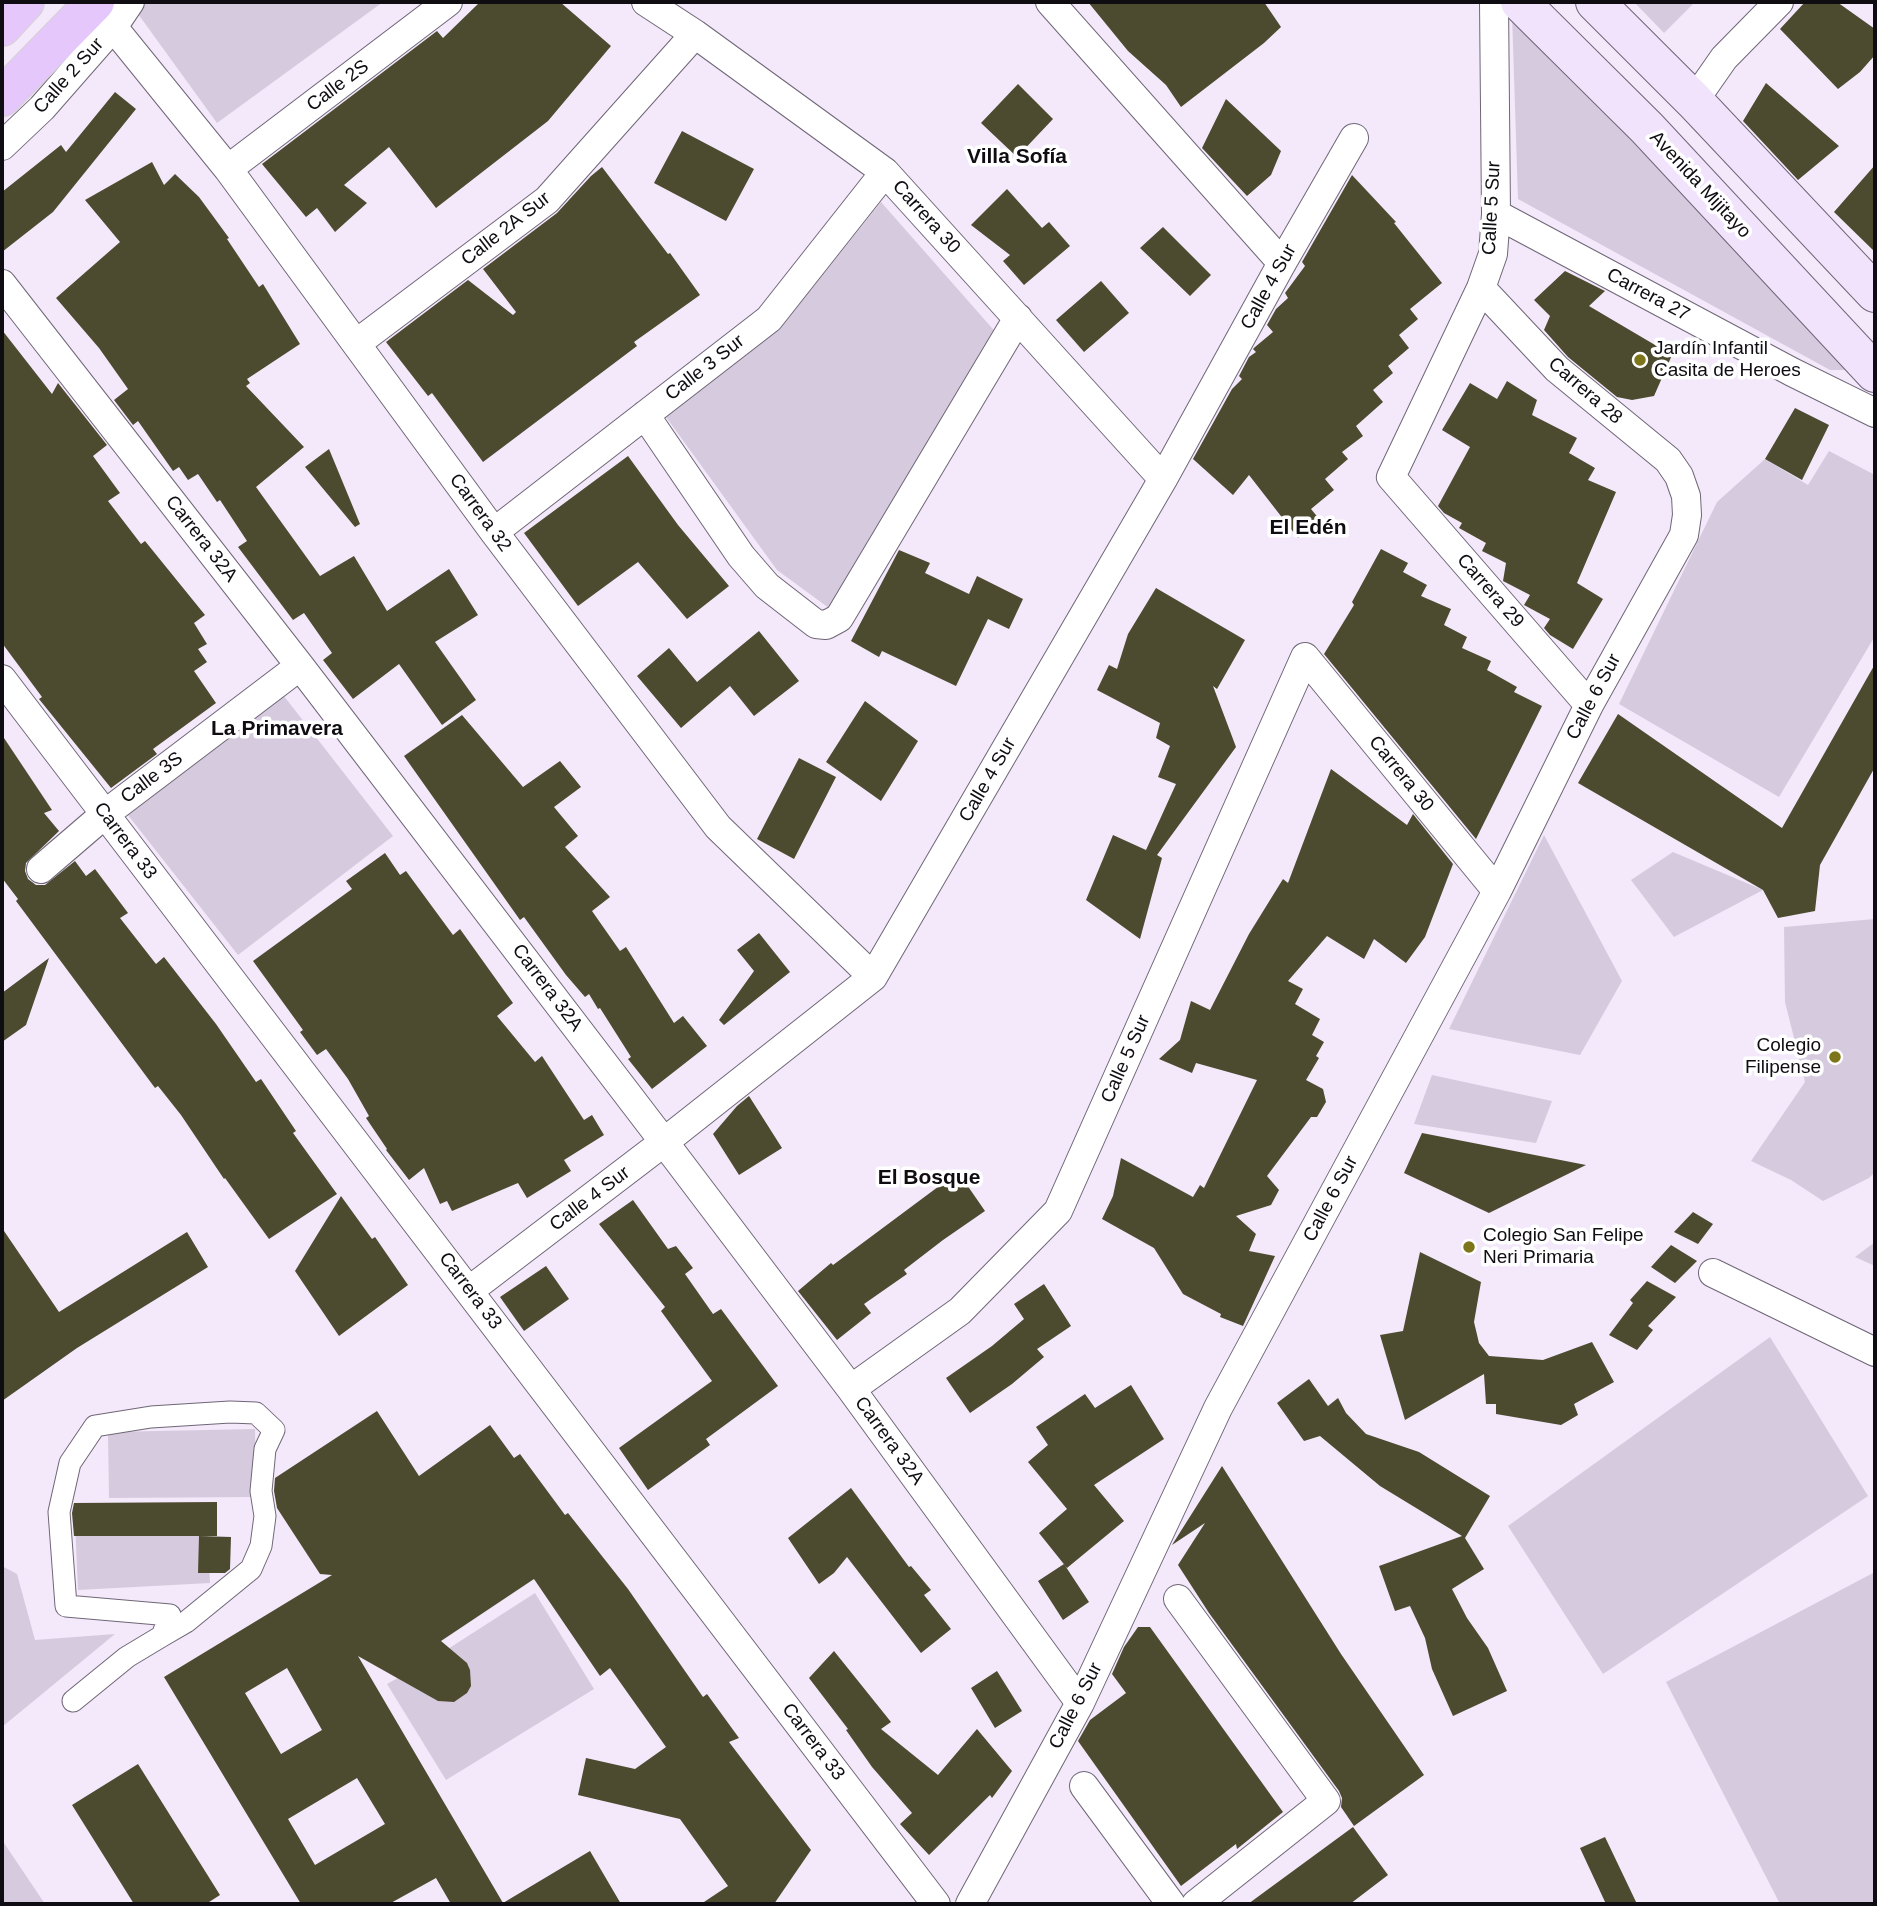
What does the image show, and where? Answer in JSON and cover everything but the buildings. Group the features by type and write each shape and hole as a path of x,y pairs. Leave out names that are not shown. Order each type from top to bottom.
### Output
{"main road":[{"path":"2,27 25,2"},
{"name":"Avenida Mijitayo","path":"1520,2 1647,128 1875,373"},
{"path":"1595,2 1875,293"},
{"path":"2,97 104,15"}],"street":[{"name":"Calle 2 Sur","path":"2,146 42,108 104,15 130,2"},
{"name":"Calle 2S","path":"228,169 448,2"},
{"name":"Carrera 30","path":"646,2 695,34 885,172 1163,479"},
{"path":"1050,2 1282,263"},
{"name":"Calle 5 Sur","path":"1391,477 1481,288 1493,254 1496,214 1494,2"},
{"path":"1693,101 1724,58 1779,2"},
{"name":"Carrera 32","path":"104,15 228,169 494,532 718,827 873,977"},
{"name":"Calle 2A Sur","path":"357,343 547,200 695,34"},
{"name":"Calle 4 Sur","path":"470,1290 664,1142 873,977 1163,479 1354,138"},
{"name":"Calle 3 Sur","path":"494,532 769,319 885,172"},
{"name":"Carrera 27","path":"1496,214 1875,414"},
{"name":"Carrera 32A","path":"2,284 300,666 664,1142 851,1389 1080,1703"},
{"name":"Carrera 28","path":"1481,288 1557,369 1668,460 1679,477 1686,496"},
{"path":"645,415 741,556 767,586 816,624 826,625 839,618 1018,318"},
{"name":"Carrera 29","path":"1391,477 1589,705"},
{"name":"Calle 6 Sur","path":"970,1904 1080,1703 1219,1408 1497,891 1589,705 1684,535 1686,496"},
{"name":"Carrera 30","path":"1305,657 1497,891"},
{"name":"Calle 5 Sur","path":"851,1389 960,1311 1058,1211 1305,657"},
{"name":"Calle 3S","path":"41,869 105,814 300,666"},
{"name":"Carrera 33","path":"2,679 936,1904"},
{"path":"1713,1273 1875,1352"},
{"path":"73,1701 127,1657 186,1622 251,1569 261,1546 265,1516 261,1491 262,1468 265,1449 274,1430 256,1413 151,1417 96,1426 69,1463 60,1512 66,1606 170,1615 162,1636"},
{"path":"1178,1599 1326,1801 1196,1904"},
{"path":"1084,1786 1171,1904"}],"shaded area":[{"path":"137,2 383,2 217,123 133,7"},
{"path":"1634,2 1695,2 1664,33"},
{"path":"1512,15 1850,370 1830,370 1518,199"},
{"path":"881,202 999,336 833,611 777,570 666,417 782,326"},
{"path":"1829,451 1875,475 1875,636 1779,797 1619,704 1717,502 1765,459 1808,485"},
{"path":"280,691 393,836 238,955 124,810"},
{"path":"1544,835 1622,981 1580,1055 1449,1029"},
{"path":"1673,852 1763,890 1674,937 1631,880"},
{"path":"1875,919 1875,1172 1869,1178 1823,1201 1791,1180 1751,1161 1805,1082 1785,1002 1784,927"},
{"path":"1432,1075 1552,1101 1536,1143 1414,1124"},
{"path":"1875,1242 1875,1266 1855,1257"},
{"path":"1770,1337 1868,1496 1603,1674 1508,1526"},
{"path":"255,1429 256,1497 109,1498 108,1432"},
{"path":"206,1513 210,1583 78,1590 75,1521"},
{"path":"2,1566 17,1574 35,1640 115,1634 2,1727"},
{"path":"1875,1572 1875,1904 1780,1904 1666,1682"},
{"path":"535,1593 594,1689 446,1780 387,1684 437,1656"},
{"path":"2,1840 45,1904 2,1904"}],"place":[{"name":"Jardín Infantil Casita de Heroes","path":"1640,360"},
{"name":"Colegio Filipense","path":"1835,1057"},
{"name":"Colegio San Felipe Neri Primaria","path":"1469,1247"}],"district":[{"name":"Villa Sofía","path":"1017,157"},
{"name":"El Edén","path":"1308,528"},
{"name":"La Primavera","path":"277,729"},
{"name":"El Bosque","path":"929,1178"}]}
